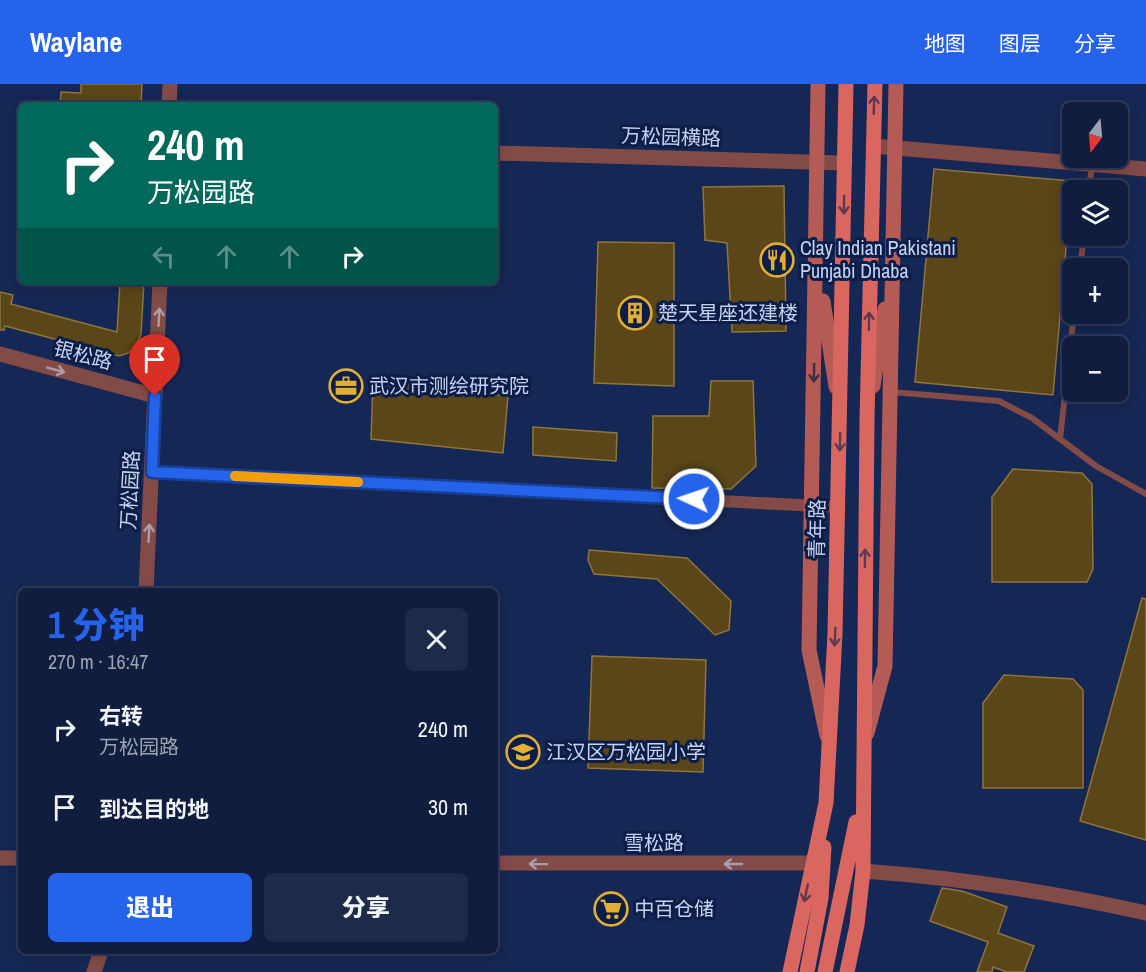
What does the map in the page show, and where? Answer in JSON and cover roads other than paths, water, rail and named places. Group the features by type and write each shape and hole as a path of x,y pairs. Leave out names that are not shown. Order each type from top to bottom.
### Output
{"main road":[{"path":"818,84 809,650 829,745"},
{"name":"青年路","path":"790,972 826,802 838,507 846,84"},
{"path":"847,972 857,925 863,871 867,419 875,84"},
{"path":"863,750 885,666 892,392 896,84"},
{"path":"816,257 840,418"},
{"path":"867,419 893,260"},
{"path":"825,972 862,790"},
{"path":"807,972 821,898 826,802"}],"street":[{"path":"169,102 170,84"},
{"path":"873,146 1062,162"},
{"name":"万松园横路","path":"498,153 845,163"},
{"path":"1128,167 1146,169"},
{"name":"万松园路","path":"146,588 160,285"},
{"name":"银松路","path":"0,354 155,396"},
{"path":"152,472 838,507"},
{"path":"0,858 18,858"},
{"name":"雪松路","path":"498,863 812,864"},
{"path":"863,871 938,877 1070,896 1146,913"},
{"path":"94,972 100,954"}],"lane":[{"path":"1060,439 1073,324"},
{"path":"892,392 999,401 1032,417 1096,466 1146,494"}],"place":[{"name":"Clay Indian Pakistani Punjabi Dhaba","path":"777,260"},
{"name":"楚天星座还建楼","path":"635,313"},
{"name":"武汉市测绘研究院","path":"346,386"},
{"name":"江汉区万松园小学","path":"523,752"},
{"name":"中百仓储","path":"611,909"}]}
